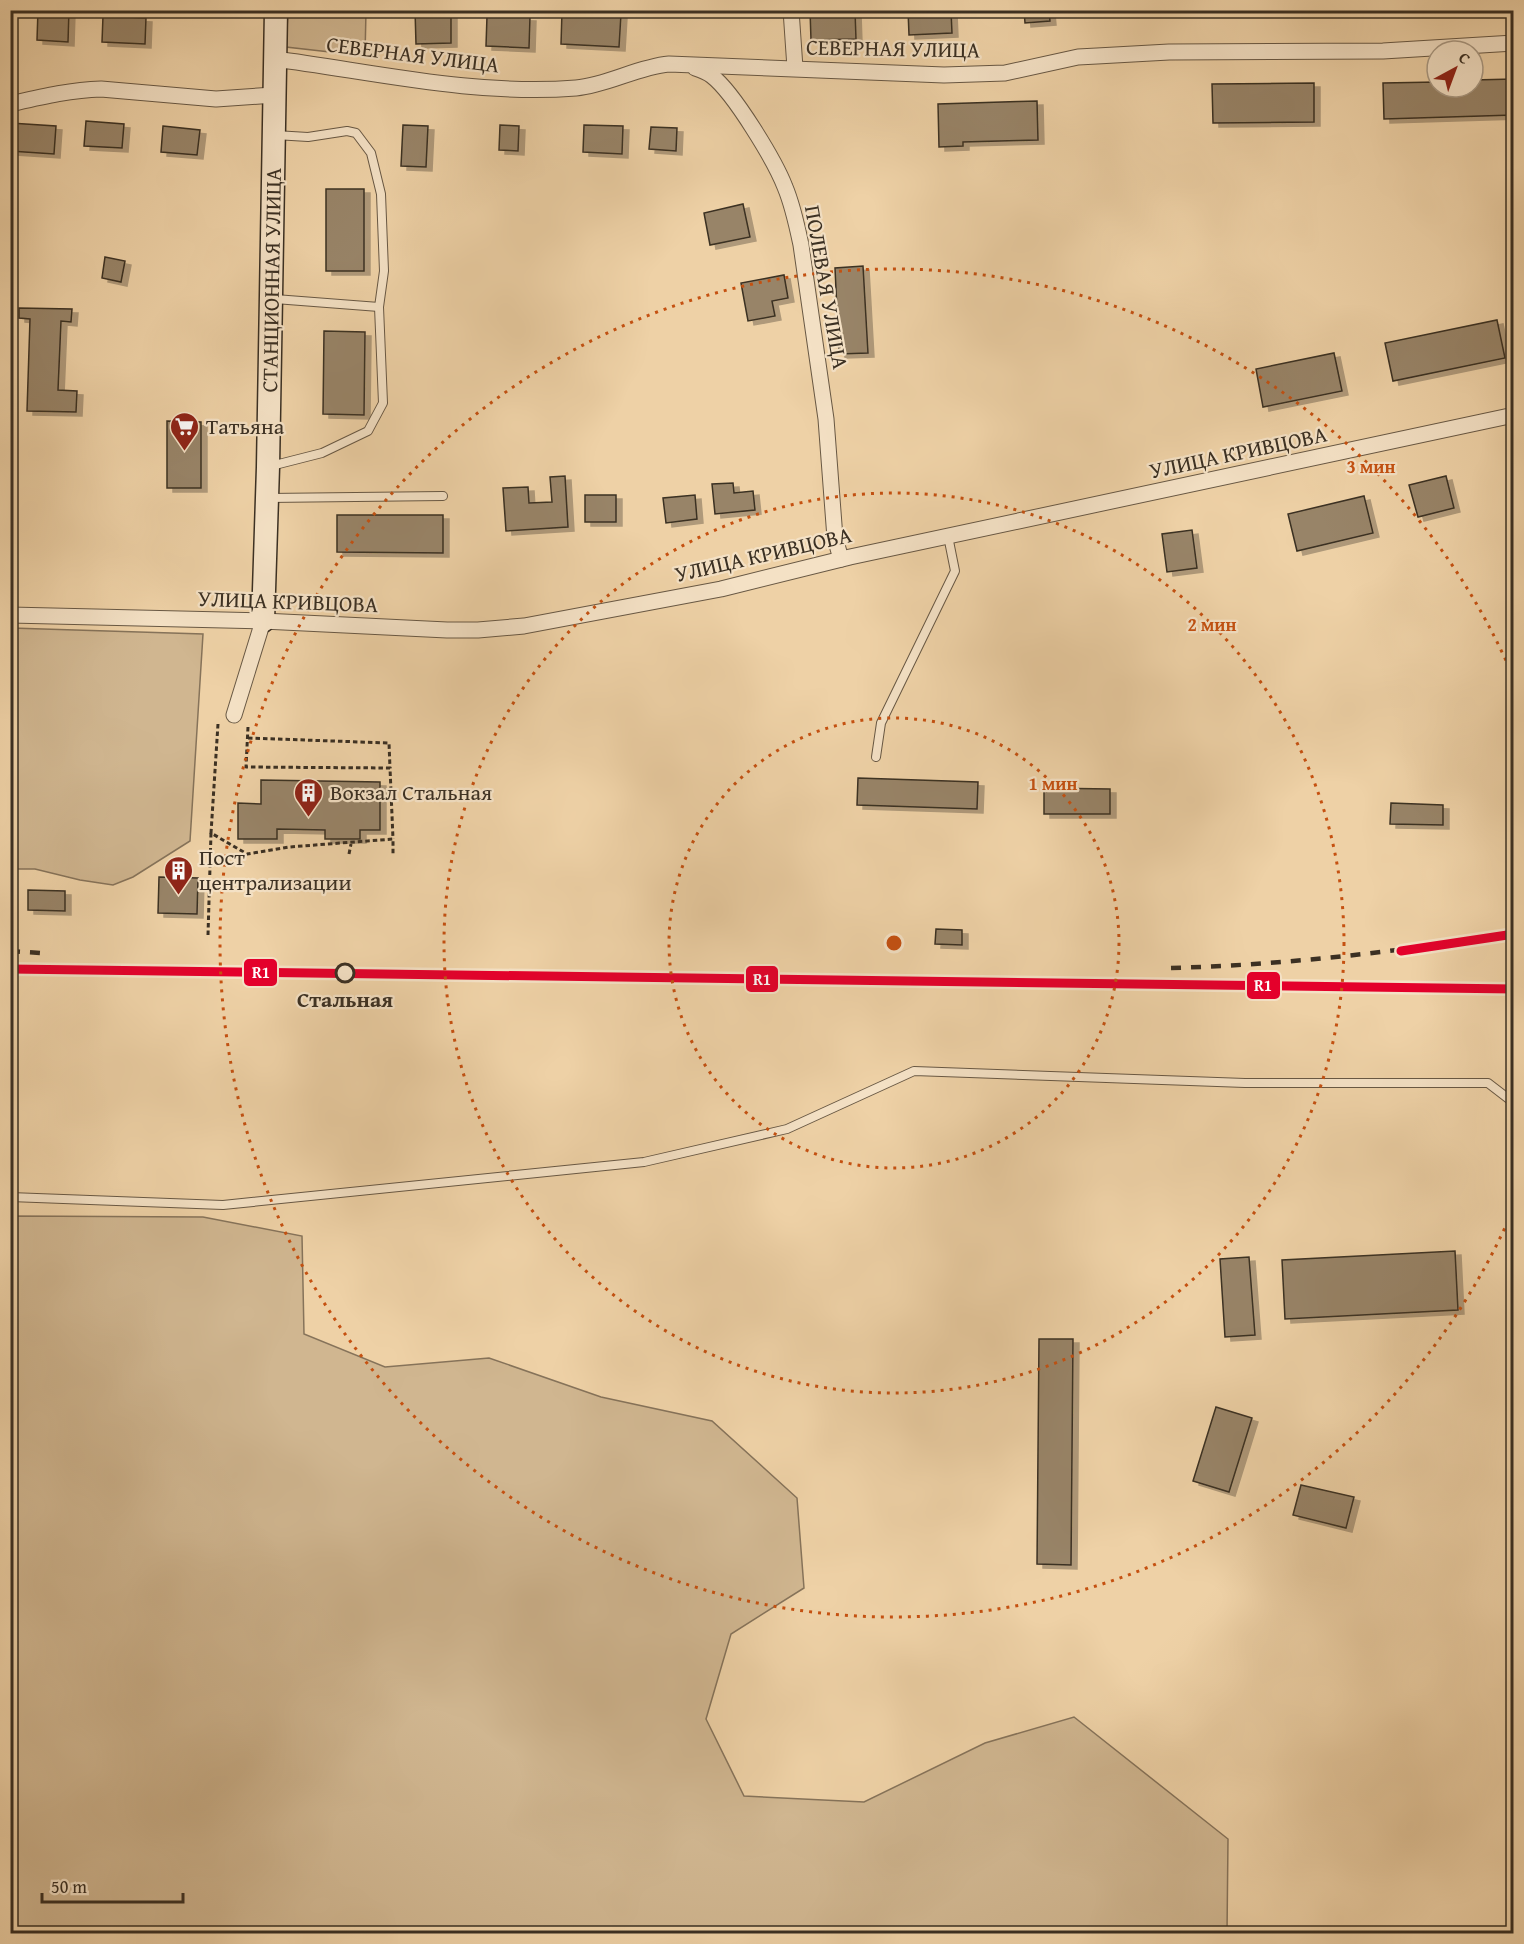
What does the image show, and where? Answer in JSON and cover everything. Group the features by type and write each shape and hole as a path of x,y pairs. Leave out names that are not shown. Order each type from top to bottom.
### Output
{"street":[{"name":"СТАНЦИОННАЯ УЛИЦА","path":"263,621 276,10"},
{"path":"791,10 795,68"},
{"name":"СЕВЕРНАЯ УЛИЦА","path":"275,59 369,74 472,86 534,90 578,88 603,83 654,66 795,68 944,75 1005,73 1078,57 1169,52 1383,51 1514,43"},
{"name":"ПОЛЕВАЯ УЛИЦА","path":"684,65 703,70 725,89 742,112 786,189 801,245 826,419 835,538 841,559"},
{"path":"10,104 55,93 101,89 216,99 274,95"},
{"name":"УЛИЦА КРИВЦОВА","path":"10,615 263,621 447,630 524,626 721,589 841,559 1514,415"},
{"path":"234,716 263,621"}],"lane":[{"path":"268,467 322,453 368,431 383,403 379,307 384,271 381,194 371,153 356,133 347,131 308,137 273,135"},
{"path":"270,299 379,307"},
{"path":"266,498 443,496"},
{"path":"876,757 881,723 955,571 948,536"},
{"path":"10,1197 223,1205 644,1162 788,1129 914,1071 1245,1083 1488,1083 1514,1103"}],"path":[{"path":"208,934 211,833 218,724"},
{"path":"248,728 246,767 390,768"},
{"path":"247,738 389,743 393,854"},
{"path":"211,833 247,854 289,847 393,839"},
{"path":"350,854 351,843"}],"shaded area":[{"path":"288,11 366,11 365,56 286,47"},
{"path":"11,628 203,634 190,841 133,877 113,885 35,869 11,869"},
{"path":"11,1216 203,1217 302,1236 304,1334 385,1367 489,1358 601,1397 712,1421 797,1498 804,1588 731,1634 706,1719 744,1796 864,1802 985,1743 1074,1717 1228,1839 1227,1933 11,1933"}],"building":[{"path":"38,10 69,10 68,42 37,40"},
{"path":"415,10 451,10 451,43 416,44"},
{"path":"810,10 855,10 856,39 811,40"},
{"path":"908,10 951,10 952,33 909,35"},
{"path":"1024,10 1049,10 1050,21 1025,23"},
{"path":"562,11 621,14 619,47 561,44"},
{"path":"103,16 146,18 145,44 102,42"},
{"path":"487,16 530,17 529,48 486,46"},
{"path":"1514,79 1514,115 1384,119 1383,83 1425,82 1425,99 1485,99 1485,80"},
{"path":"1314,83 1314,122 1213,123 1212,84"},
{"path":"1037,101 1038,140 963,142 963,146 939,147 938,104"},
{"path":"86,121 124,124 122,148 84,146"},
{"path":"10,123 56,126 54,154 10,151"},
{"path":"403,125 428,126 426,167 401,166"},
{"path":"500,125 519,126 518,151 499,150"},
{"path":"584,125 623,126 622,154 583,152"},
{"path":"163,126 200,130 197,155 161,152"},
{"path":"651,127 677,128 676,151 649,149"},
{"path":"326,189 364,189 364,271 326,271"},
{"path":"743,204 750,237 710,245 704,213"},
{"path":"105,257 125,261 121,282 102,278"},
{"path":"863,266 868,353 839,354 835,268"},
{"path":"784,275 788,298 772,301 775,316 748,321 741,283"},
{"path":"19,308 72,309 71,322 61,321 58,390 77,391 76,412 27,411 30,319 19,318"},
{"path":"1497,320 1505,358 1393,381 1385,343"},
{"path":"324,331 365,332 364,415 323,414"},
{"path":"1334,353 1342,391 1263,407 1256,369"},
{"path":"167,421 201,422 201,488 167,488"},
{"path":"565,476 568,527 506,531 503,488 528,487 529,503 552,502 550,477"},
{"path":"1446,476 1454,508 1418,517 1409,485"},
{"path":"733,483 734,493 753,491 755,510 715,514 712,484"},
{"path":"585,495 616,495 616,522 585,522"},
{"path":"695,495 697,519 666,523 663,498"},
{"path":"1364,496 1373,533 1297,551 1288,514"},
{"path":"337,515 443,515 443,553 337,552"},
{"path":"1192,530 1197,568 1167,572 1162,534"},
{"path":"858,778 978,782 977,809 857,805"},
{"name":"Вокзал Стальная","path":"261,780 380,782 380,830 360,830 360,839 325,839 325,830 277,829 277,839 238,839 238,803 261,804"},
{"path":"1044,788 1110,789 1110,814 1044,814"},
{"path":"1391,803 1443,805 1443,825 1390,824"},
{"name":"Пост централизации","path":"159,877 198,878 197,914 158,913"},
{"path":"28,890 65,891 65,911 28,910"},
{"path":"936,929 962,930 962,945 935,944"},
{"path":"1455,1251 1458,1310 1285,1319 1282,1260"},
{"path":"1249,1257 1255,1335 1225,1337 1220,1259"},
{"path":"1039,1339 1073,1339 1071,1565 1037,1564"},
{"path":"1216,1407 1252,1418 1229,1492 1193,1481"},
{"path":"1301,1485 1354,1497 1346,1528 1293,1515"}],"railway":[{"path":"1171,968 1257,964 1342,956 1514,934"},
{"path":"10,951 40,953"}],"transit line":[{"name":"R1","path":"1401,951 1514,934"},
{"name":"R1","path":"10,969 1514,989"}],"place":[{"name":"Татьяна","path":"185,452"},
{"name":"Вокзал Стальная","path":"309,818"},
{"name":"Пост централизации","path":"178,896"},
{"name":"Стальная","path":"345,973"}]}
